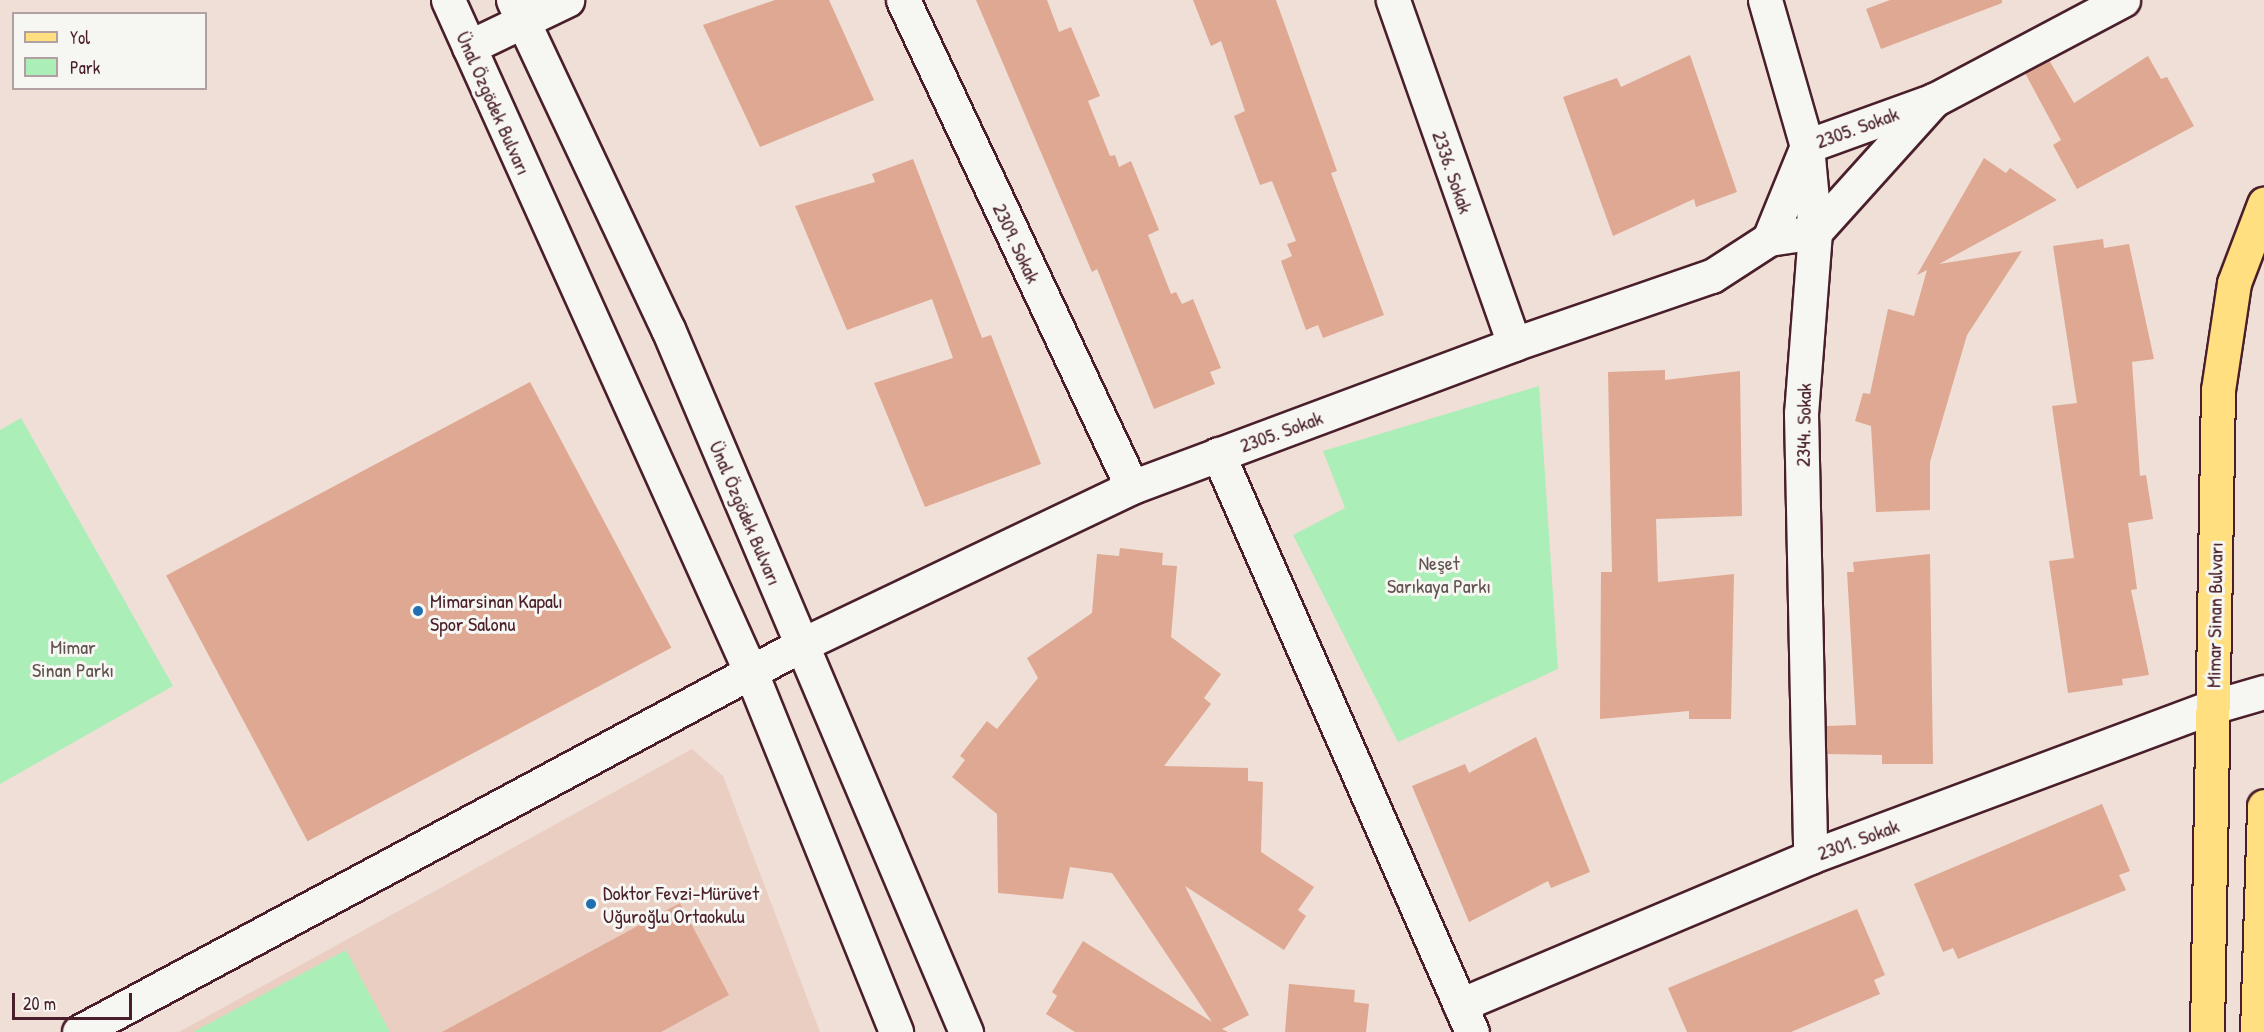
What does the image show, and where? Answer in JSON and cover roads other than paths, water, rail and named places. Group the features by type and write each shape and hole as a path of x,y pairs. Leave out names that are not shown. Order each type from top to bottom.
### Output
{"main road":[{"name":"Mimar Sinan Bulvarı","path":"2207,1032 2218,390 2234,283 2264,204"},
{"path":"2257,1032 2264,806"}],"street":[{"name":"Ünal Özgödek Bulvarı","path":"448,0 752,675 896,1032"},
{"path":"469,47 518,10 567,0"},
{"name":"2309. Sokak","path":"903,0 1132,487"},
{"name":"2336. Sokak","path":"1393,0 1514,344"},
{"name":"2344. Sokak","path":"1765,0 1807,146 1815,232 1801,413 1810,857"},
{"name":"2305. Sokak","path":"1768,238 1807,146 1934,100 2120,1"},
{"name":"Ünal Özgödek Bulvarı","path":"518,10 668,328 966,1032"},
{"name":"2305. Sokak","path":"79,1032 752,675 801,645 1132,487 1514,344 1712,276 1768,238 1815,232 1934,100"},
{"path":"1218,454 1466,1018"},
{"name":"2301. Sokak","path":"1466,1018 1810,857 2212,707 2264,692"}],"place":[{"name":"Mimarsinan Kapalı Spor Salonu","path":"418,611"},
{"name":"Doktor Fevzi-Mürüvet Uğuroğlu Ortaokulu","path":"591,904"}],"park label":[{"name":"Neşet Sarıkaya Parkı","path":"1439,574"},
{"name":"Mimar Sinan Parkı","path":"73,658"}]}
